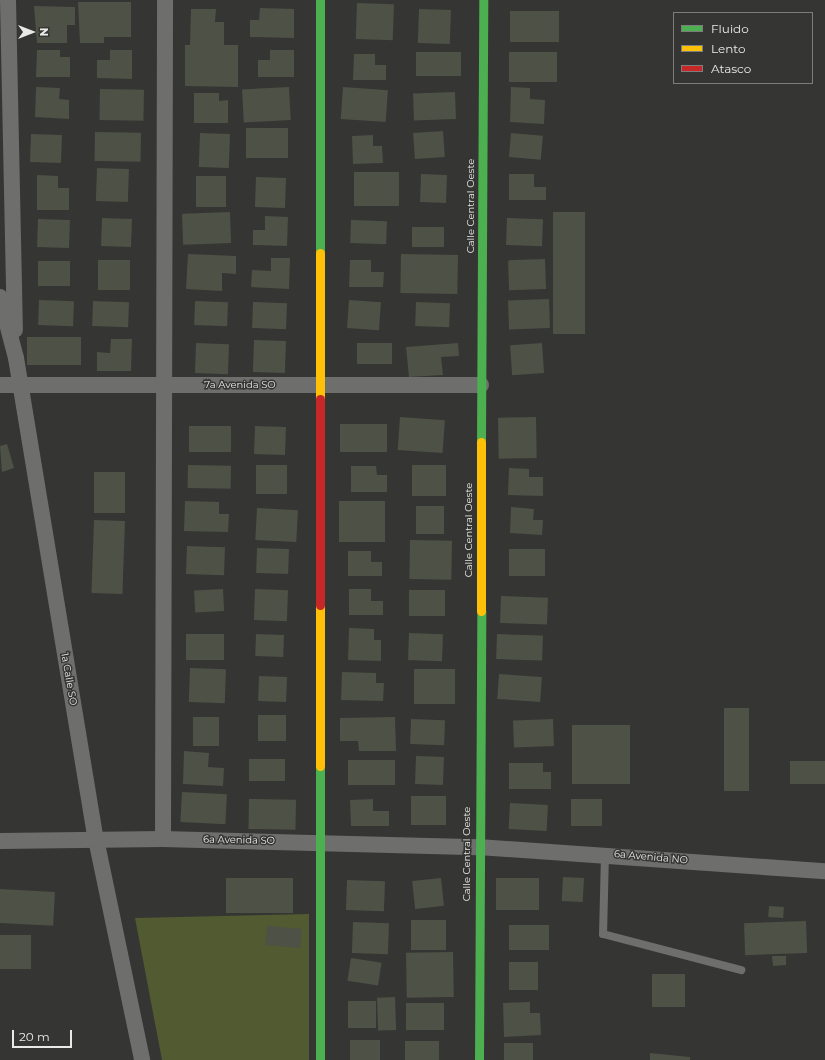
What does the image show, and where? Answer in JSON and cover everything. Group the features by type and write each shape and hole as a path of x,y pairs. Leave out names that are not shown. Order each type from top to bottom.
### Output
{"street":[{"path":"8,0 16,358"},
{"path":"163,839 165,0"},
{"path":"320,0 322,841 320,1060"},
{"name":"Calle Central Oeste","path":"479,1060 478,847 483,0"},
{"name":"1a Calle SO","path":"0,297 16,358 19,384 96,839 142,1060"},
{"name":"7a Avenida SO","path":"0,385 481,385"},
{"name":"6a Avenida SO","path":"0,841 163,839 322,841 478,847"},
{"name":"6a Avenida NO","path":"478,847 605,854 825,871"}],"lane":[{"path":"605,854 603,934 741,970"}],"green space":[{"path":"309,914 309,1060 162,1060 135,918"}],"building":[{"path":"78,2 131,2 131,37 104,37 104,43 80,43"},
{"path":"357,3 394,4 393,40 356,39"},
{"path":"34,6 75,7 75,25 67,25 67,43 37,43"},
{"path":"260,8 294,9 294,38 250,37 250,20 259,20"},
{"path":"191,9 216,9 215,22 224,22 224,45 238,45 238,87 185,86 185,45 190,45"},
{"path":"419,9 451,10 450,44 418,43"},
{"path":"510,11 559,11 559,42 510,42"},
{"path":"37,50 60,50 60,57 70,57 70,77 36,77"},
{"path":"110,50 132,50 132,79 97,78 97,60 110,60"},
{"path":"270,50 294,50 294,77 258,77 258,60 270,60"},
{"path":"416,52 461,52 461,76 416,76"},
{"path":"509,52 557,52 557,82 509,82"},
{"path":"354,54 375,54 375,65 386,65 386,80 353,80"},
{"path":"36,87 60,88 59,99 69,100 69,119 35,117"},
{"path":"289,87 291,120 244,122 242,89"},
{"path":"343,87 388,90 386,122 341,119"},
{"path":"511,87 530,88 530,99 545,100 544,124 510,122"},
{"path":"100,89 144,90 143,121 99,120"},
{"path":"455,92 456,119 414,120 413,93"},
{"path":"194,93 219,93 219,101 228,100 228,123 194,123"},
{"path":"246,128 288,128 288,158 246,158"},
{"path":"443,131 445,157 415,159 413,133"},
{"path":"95,132 141,133 140,162 94,161"},
{"path":"200,133 230,134 229,168 199,167"},
{"path":"511,133 543,136 541,160 509,157"},
{"path":"31,134 62,135 61,163 30,162"},
{"path":"373,135 373,146 382,146 383,163 353,164 352,136"},
{"path":"97,168 129,169 128,202 96,201"},
{"path":"354,172 399,172 399,206 354,206"},
{"path":"421,174 447,175 446,203 420,202"},
{"path":"509,174 534,174 534,187 546,187 546,200 509,200"},
{"path":"37,175 58,176 58,188 69,188 69,210 37,210"},
{"path":"196,176 226,176 226,207 196,207"},
{"path":"256,177 286,178 285,208 255,207"},
{"path":"230,212 231,243 183,245 182,214"},
{"path":"553,212 585,212 585,334 553,334"},
{"path":"265,216 288,217 287,246 253,245 253,230 265,230"},
{"path":"102,218 132,219 131,247 101,246"},
{"path":"507,218 543,219 542,246 506,245"},
{"path":"38,219 70,220 69,248 37,247"},
{"path":"351,220 387,221 386,244 350,243"},
{"path":"412,227 444,227 444,247 412,247"},
{"path":"188,254 236,256 236,274 222,273 222,291 186,289"},
{"path":"401,254 458,255 457,294 400,293"},
{"path":"271,258 290,258 289,289 251,287 252,270 271,271"},
{"path":"545,259 546,289 509,290 508,260"},
{"path":"98,260 130,260 130,290 98,290"},
{"path":"350,260 371,260 371,272 384,272 383,287 349,287"},
{"path":"38,261 70,261 70,286 38,286"},
{"path":"549,299 550,328 509,329 508,300"},
{"path":"39,300 74,301 73,326 38,325"},
{"path":"349,300 381,302 379,330 347,328"},
{"path":"93,301 129,302 128,327 92,326"},
{"path":"195,301 228,302 227,326 194,325"},
{"path":"253,302 287,303 286,329 252,328"},
{"path":"416,302 450,303 449,327 415,326"},
{"path":"27,337 81,337 81,365 27,365"},
{"path":"111,339 132,339 131,371 97,371 97,352 110,353"},
{"path":"254,340 286,341 285,373 253,372"},
{"path":"196,343 229,344 228,374 195,373"},
{"path":"357,343 392,343 392,364 357,364"},
{"path":"458,343 459,356 441,357 443,375 409,377 406,347"},
{"path":"542,343 544,373 512,375 510,345"},
{"path":"400,417 445,420 443,453 398,450"},
{"path":"536,417 537,458 499,459 498,418"},
{"path":"340,424 387,424 387,452 340,452"},
{"path":"189,426 231,426 231,452 189,452"},
{"path":"255,426 286,427 285,455 254,454"},
{"path":"7,444 14,468 2,472 0,446"},
{"path":"188,465 231,466 231,489 188,488"},
{"path":"256,465 287,465 287,494 256,494"},
{"path":"412,465 446,465 446,496 412,496"},
{"path":"351,466 376,466 377,475 387,475 387,492 351,492"},
{"path":"509,468 529,469 529,477 543,477 543,496 508,495"},
{"path":"94,472 125,472 125,513 94,513"},
{"path":"185,501 219,502 219,514 229,514 228,532 184,531"},
{"path":"339,501 385,501 385,542 339,542"},
{"path":"416,506 444,506 444,534 416,534"},
{"path":"511,507 534,509 533,520 543,520 542,535 510,533"},
{"path":"257,508 298,510 296,542 255,540"},
{"path":"94,520 125,521 122,594 91,593"},
{"path":"410,540 452,541 451,580 409,579"},
{"path":"187,546 225,547 224,575 186,574"},
{"path":"257,548 289,549 288,574 256,573"},
{"path":"509,549 545,549 545,576 509,576"},
{"path":"348,551 371,551 371,562 382,562 382,576 348,576"},
{"path":"223,589 224,611 195,612 194,591"},
{"path":"255,589 288,590 287,621 254,620"},
{"path":"349,589 371,589 371,601 383,601 383,615 349,615"},
{"path":"409,590 445,590 445,616 409,616"},
{"path":"501,596 548,598 547,625 500,623"},
{"path":"349,628 374,629 374,640 381,640 381,661 348,660"},
{"path":"409,633 443,634 442,661 408,660"},
{"path":"186,634 224,634 224,660 186,660"},
{"path":"256,634 284,635 283,657 255,656"},
{"path":"497,634 543,636 542,661 496,659"},
{"path":"190,668 226,669 225,703 189,702"},
{"path":"414,669 455,669 455,704 414,704"},
{"path":"342,672 376,673 376,683 384,683 383,701 341,700"},
{"path":"499,674 542,677 540,702 497,699"},
{"path":"259,676 287,677 286,702 258,701"},
{"path":"724,708 749,708 749,791 724,791"},
{"path":"258,715 286,715 286,741 258,741"},
{"path":"193,717 219,717 219,746 193,746"},
{"path":"395,717 396,751 359,751 358,741 340,741 340,718"},
{"path":"411,719 445,720 444,745 410,744"},
{"path":"553,719 554,746 514,747 513,720"},
{"path":"572,725 630,725 630,784 572,784"},
{"path":"184,751 209,753 208,767 224,768 223,786 183,784"},
{"path":"416,756 444,757 443,785 415,784"},
{"path":"249,759 285,759 285,781 249,781"},
{"path":"348,760 395,760 395,785 348,785"},
{"path":"790,761 825,761 825,784 790,784"},
{"path":"509,763 543,763 543,772 551,772 551,789 509,789"},
{"path":"182,792 227,794 225,824 180,822"},
{"path":"411,796 446,796 446,825 411,825"},
{"path":"249,799 296,800 295,830 248,829"},
{"path":"373,799 373,811 389,811 389,826 351,826 350,800"},
{"path":"571,799 602,799 602,826 571,826"},
{"path":"510,803 548,805 547,831 509,829"},
{"path":"563,877 584,878 583,902 562,901"},
{"path":"226,878 293,878 293,913 226,913"},
{"path":"441,878 444,906 415,909 412,881"},
{"path":"496,878 539,878 539,910 496,910"},
{"path":"347,880 385,881 384,911 346,910"},
{"path":"0,889 55,892 53,926 0,923"},
{"path":"769,906 784,907 783,918 768,917"},
{"path":"411,920 446,920 446,950 411,950"},
{"path":"806,921 807,953 745,955 744,923"},
{"path":"353,922 389,923 388,954 352,953"},
{"path":"509,925 549,925 549,950 509,950"},
{"path":"267,926 302,929 300,948 265,945"},
{"path":"0,935 31,935 31,969 0,969"},
{"path":"453,952 454,997 407,998 406,953"},
{"path":"772,956 786,956 786,965 773,966"},
{"path":"351,958 382,963 378,986 347,981"},
{"path":"509,962 538,962 538,990 509,990"},
{"path":"652,974 685,974 685,1007 652,1007"},
{"path":"395,997 396,1030 378,1031 377,998"},
{"path":"348,1001 376,1001 376,1028 348,1028"},
{"path":"530,1002 530,1013 540,1013 541,1035 504,1037 503,1003"},
{"path":"406,1003 444,1003 444,1030 406,1030"},
{"path":"350,1040 380,1040 380,1060 350,1060"},
{"path":"405,1041 439,1041 439,1060 405,1060"},
{"path":"504,1043 533,1043 533,1060 504,1060"},
{"path":"650,1053 690,1057 690,1060 650,1060"}],"traffic: fast":[{"path":"320,0 320,253"},
{"path":"481,442 483,0"},
{"path":"479,1060 481,611"},
{"path":"320,766 320,1060"}],"traffic: slow":[{"path":"320,253 320,399"},
{"path":"481,442 481,611"},
{"path":"320,605 320,766"}],"traffic: jam":[{"path":"320,399 320,605"}]}
